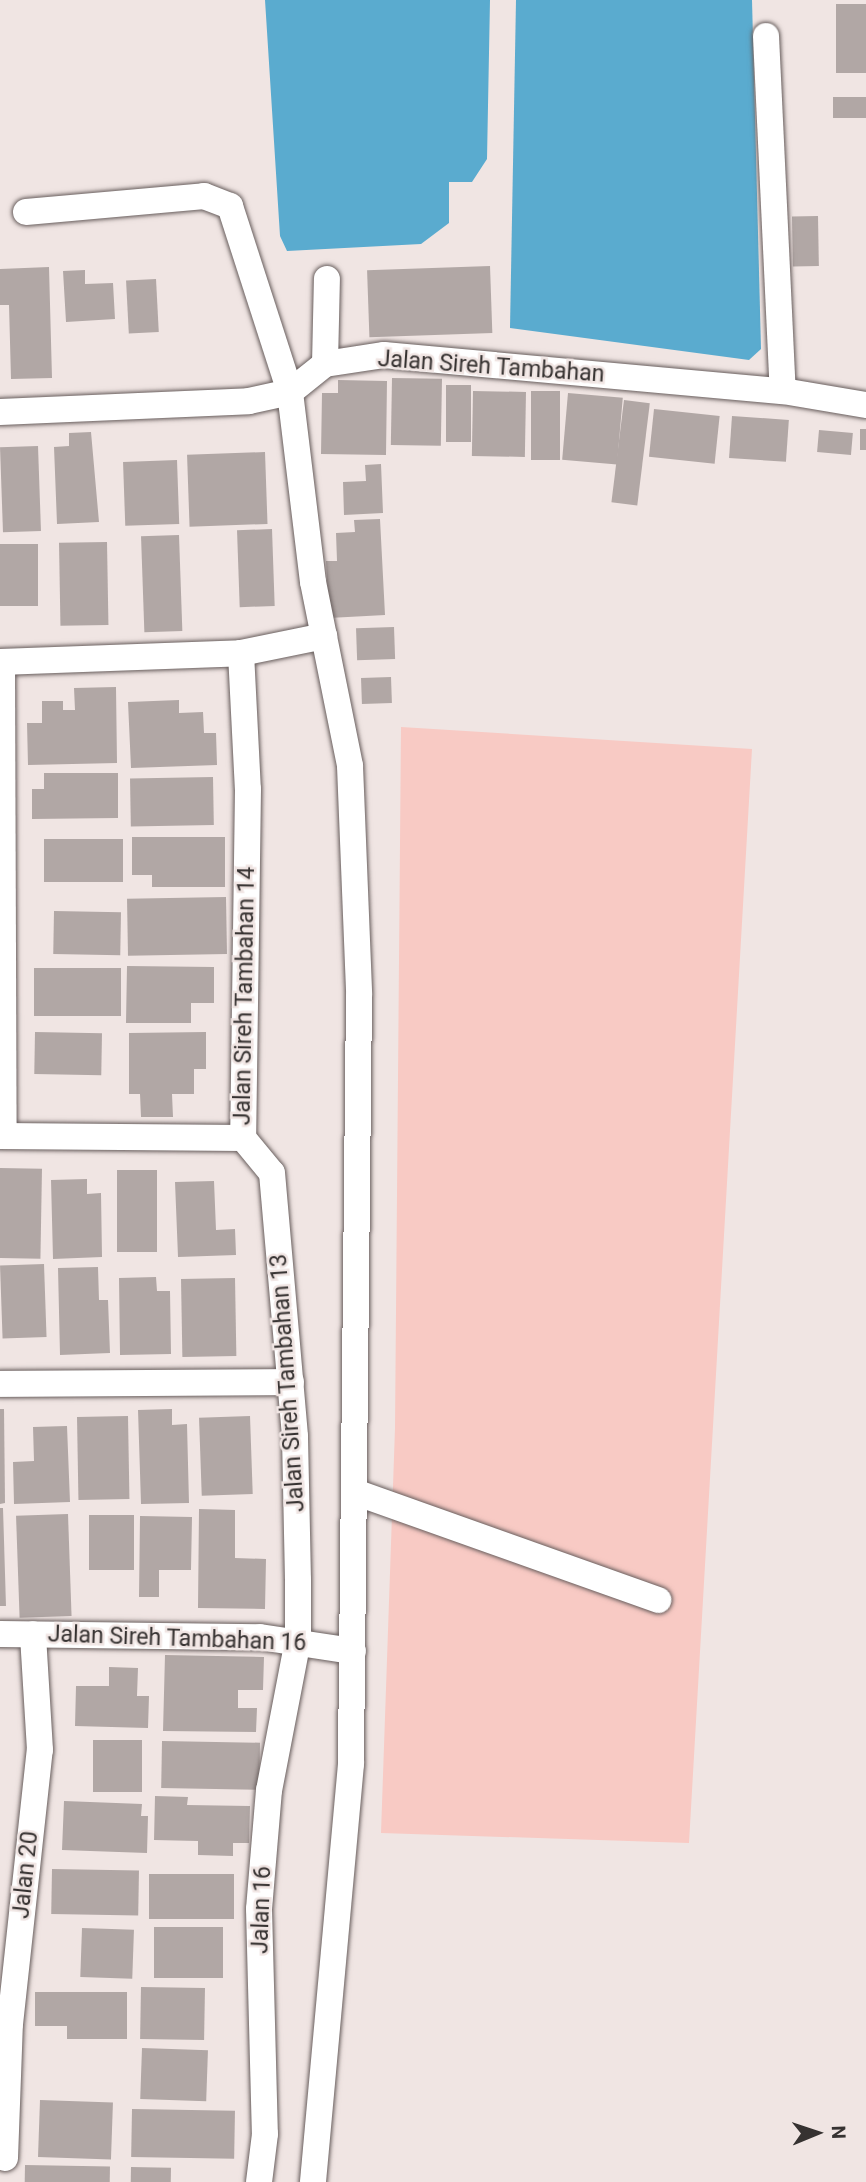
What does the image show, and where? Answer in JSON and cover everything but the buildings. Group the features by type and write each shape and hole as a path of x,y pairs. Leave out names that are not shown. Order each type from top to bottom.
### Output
{"street":[{"path":"766,36 783,391"},
{"path":"26,212 204,196 230,206 290,393 324,636 344,724 356,837 353,1651 343,1877 313,2182"},
{"path":"0,412 249,401 290,393 325,364 327,279"},
{"name":"Jalan Sireh Tambahan","path":"325,364 384,355 783,391 866,405"},
{"path":"2,1136 1,662 241,653 324,636"},
{"name":"Jalan Sireh Tambahan 14","path":"2,1136 243,1138 248,789 241,653"},
{"name":"Jalan Sireh Tambahan 13","path":"243,1138 272,1173 291,1382 298,1640"},
{"path":"0,1384 291,1382"},
{"path":"355,1492 658,1600"},
{"name":"Jalan Sireh Tambahan 16","path":"0,1634 298,1640 353,1651"},
{"name":"Jalan 20","path":"5,2158 10,2024 40,1750 33,1634"},
{"name":"Jalan 16","path":"259,2182 265,2134 259,1909 269,1790 298,1640"}],"shaded area":[{"path":"401,727 752,749 689,1843 381,1833 395,1428"}],"water":[{"path":"265,0 490,0 487,159 472,182 449,182 449,223 421,244 287,251 280,236"},
{"path":"516,0 752,0 761,349 749,360 510,328"}]}
